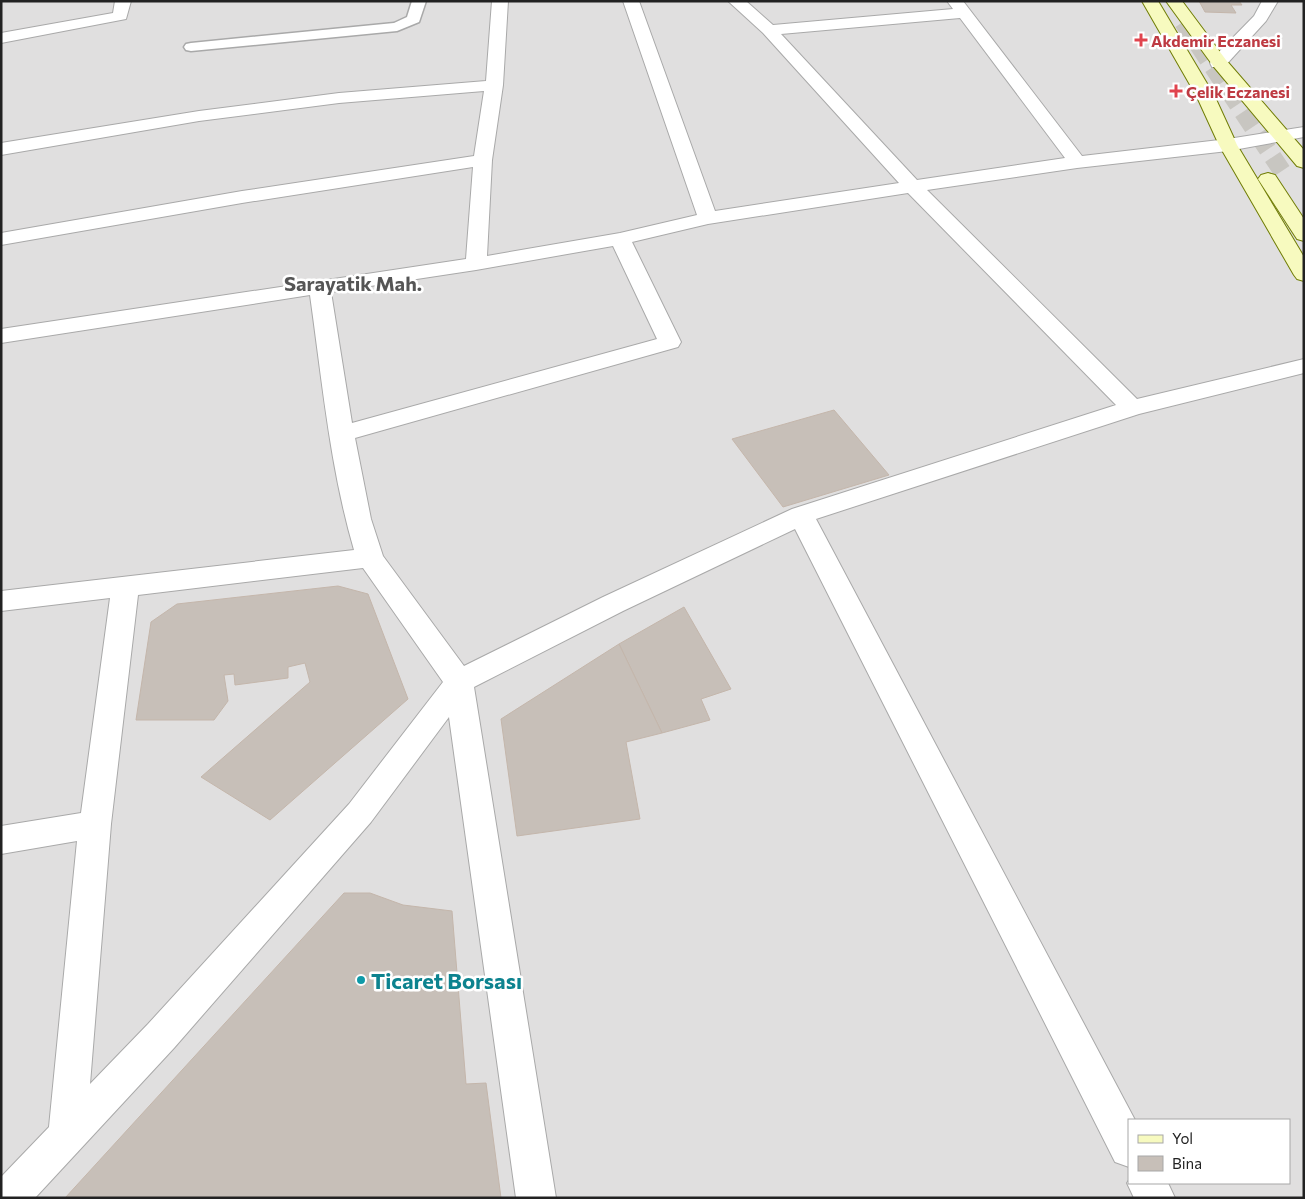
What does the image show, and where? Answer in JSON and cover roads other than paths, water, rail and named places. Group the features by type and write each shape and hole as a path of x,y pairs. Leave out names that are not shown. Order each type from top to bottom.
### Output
{"main road":[{"path":"1150,1 1206,96 1228,145 1304,275"},
{"path":"1174,1 1218,63 1246,98 1304,162"},
{"path":"1304,202 1273,171 1304,234"}],"street":[{"path":"1,38 120,16 123,1"},
{"path":"476,264 483,160 494,85 500,1"},
{"path":"631,1 708,218"},
{"path":"736,1 769,30 913,187 1132,408"},
{"path":"1218,63 1260,18 1270,1"},
{"path":"769,30 959,7 1077,162"},
{"path":"1,150 208,115 340,98 494,85"},
{"path":"1,336 320,286 476,264 620,239 708,218 1077,162 1228,145 1304,132"},
{"path":"1,239 255,193 483,160"},
{"path":"342,434 670,342 620,239"},
{"path":"320,286 342,434 358,518 370,558 459,682 536,1198"},
{"path":"8,1198 161,1036 360,813 459,682 613,604 801,515 1132,408 1304,366"},
{"path":"801,515 1128,1146"},
{"path":"1,601 370,558"},
{"path":"67,1136 95,824 125,587"},
{"path":"1,840 95,824"},
{"path":"1147,1184 1154,1198"}],"lane":[{"path":"191,47 397,27 414,19 419,1"}],"tunnel":[{"path":"1183,22 1282,171"}],"place":[{"name":"Akdemir Eczanesi","path":"1141,40"},
{"name":"Çelik Eczanesi","path":"1176,91"},
{"name":"Ticaret Borsası","path":"361,980"}],"district":[{"name":"Sarayatik Mah.","path":"353,283"}]}
